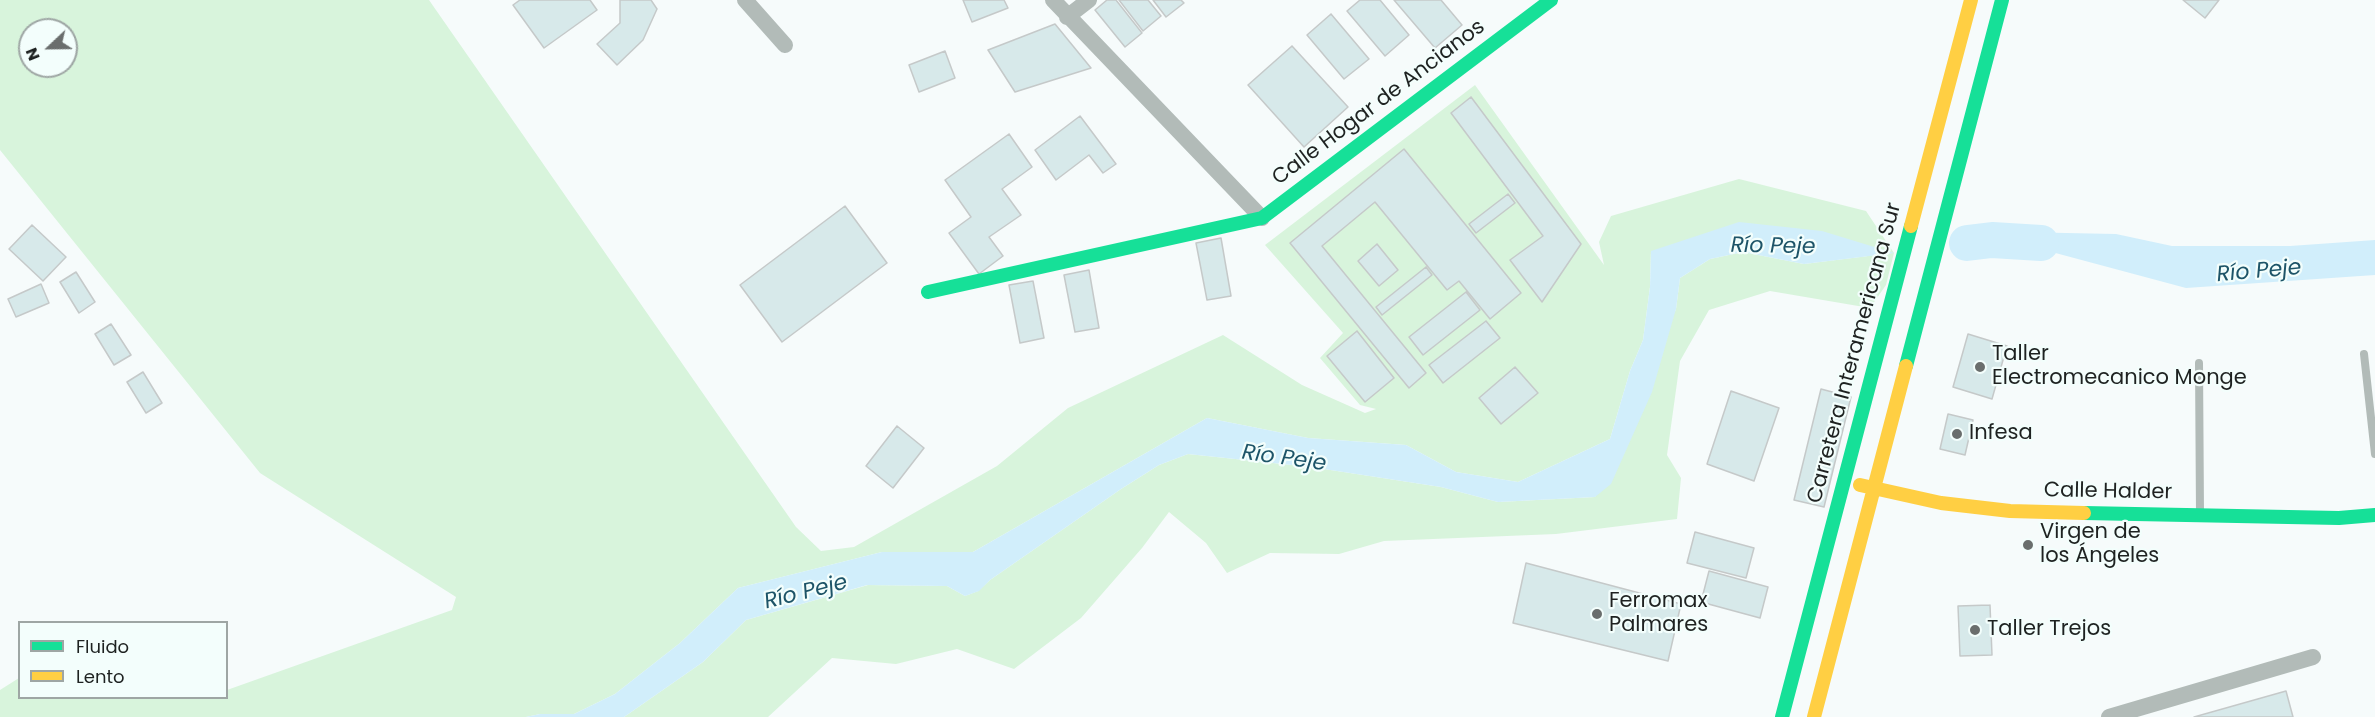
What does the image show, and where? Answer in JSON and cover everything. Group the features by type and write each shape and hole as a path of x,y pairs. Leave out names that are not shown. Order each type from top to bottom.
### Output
{"main road":[{"name":"Calle Hogar de Ancianos","path":"1262,218 1551,0"},
{"name":"Carretera Interamericana Sur","path":"1782,717 1971,0"},
{"path":"1814,717 2002,0"},
{"path":"928,292 1262,218"},
{"name":"Calle Halder","path":"1843,483 1875,487 1941,503 2010,511 2339,518 2375,515"}],"street":[{"path":"745,0 784,45"},
{"path":"1053,0 1262,218"},
{"path":"1067,17 1089,0"},
{"path":"2109,717 2313,657"}],"lane":[{"path":"2364,354 2375,454"},
{"path":"2199,363 2200,514"}],"green space":[{"path":"0,0 429,0 796,527 821,551 854,547 997,466 1068,408 1223,335 1302,385 1365,413 1376,409 1360,405 1320,358 1343,333 1265,245 1475,85 1604,265 1599,242 1611,216 1739,179 1866,211 1894,253 1886,285 1870,308 1770,291 1709,310 1680,361 1667,455 1681,478 1677,519 1556,534 1384,541 1339,554 1270,553 1227,573 1206,543 1169,512 1142,548 1081,618 1014,669 957,649 896,664 832,658 768,717 624,717 703,662 746,620 868,585 947,586 965,596 978,591 990,580 1121,489 1159,465 1188,454 1311,467 1441,487 1498,502 1595,497 1676,309 1680,278 1710,259 1743,252 1804,264 1892,253 1651,251 1650,287 1643,340 1630,371 1610,439 1518,482 1456,472 1406,445 1308,438 1207,418 973,552 882,552 738,588 680,643 615,694 574,714 540,714 526,717 0,717 0,690 18,679 18,699 228,699 228,690 452,610 456,597 260,473 0,150"}],"water":[{"path":"1739,222 1822,231 1894,253 1804,264 1743,252 1710,259 1680,278 1676,309 1652,392 1611,484 1595,497 1498,502 1441,487 1311,467 1188,454 1159,465 1121,489 990,580 979,591 965,596 947,586 867,585 746,620 703,662 624,717 526,717 540,714 574,714 615,694 680,643 738,588 882,552 973,552 1207,418 1308,438 1406,445 1456,472 1518,482 1610,439 1630,371 1643,340 1650,287 1651,251"},
{"path":"2016,232 2116,234 2172,246 2290,246 2375,240 2375,275 2186,288 2048,251 2012,255 1992,240"}],"building":[{"path":"520,0 590,0 597,10 544,48 513,5"},
{"path":"620,0 651,0 657,9 643,40 617,65 597,44 620,23"},
{"path":"963,0 1004,0 1008,8 972,22"},
{"path":"1107,0 1116,0 1142,33 1125,47 1095,10"},
{"path":"1119,0 1148,0 1161,16 1143,31"},
{"path":"1153,0 1181,0 1184,3 1166,17"},
{"path":"1360,0 1380,0 1409,35 1385,56 1347,11"},
{"path":"1394,0 1441,0 1462,25 1435,48"},
{"path":"2183,0 2219,0 2205,18"},
{"path":"1331,14 1369,59 1344,79 1307,35"},
{"path":"1055,24 1091,68 1015,92 988,50"},
{"path":"1292,46 1348,107 1304,147 1248,85"},
{"path":"945,51 955,78 919,92 909,65"},
{"path":"1471,97 1581,244 1542,302 1510,260 1543,236 1451,113"},
{"path":"1080,116 1116,164 1103,173 1089,155 1056,180 1035,150"},
{"path":"1009,134 1032,167 1002,189 1021,215 989,237 1003,256 979,274 949,233 971,217 945,180"},
{"path":"1404,149 1521,293 1490,319 1459,281 1447,290 1375,202 1322,246 1426,373 1409,388 1290,243"},
{"path":"1508,194 1515,203 1476,233 1469,224"},
{"path":"845,206 887,263 782,342 740,285"},
{"path":"32,225 66,257 43,281 9,249"},
{"path":"1221,238 1231,296 1207,300 1196,243"},
{"path":"1377,244 1398,270 1379,286 1358,261"},
{"path":"1426,267 1432,275 1382,315 1376,307"},
{"path":"1089,270 1099,328 1075,332 1064,275"},
{"path":"76,272 95,302 79,313 60,282"},
{"path":"1033,281 1044,338 1020,343 1009,285"},
{"path":"41,284 49,303 16,317 8,299"},
{"path":"1466,292 1480,310 1423,355 1409,337"},
{"path":"1486,321 1500,338 1443,383 1429,365"},
{"path":"111,324 131,355 114,365 95,334"},
{"path":"1357,331 1394,378 1365,402 1327,356"},
{"name":"Taller Electromecanico Monge","path":"1968,334 2007,346 1992,399 1953,387"},
{"path":"1515,367 1538,393 1501,424 1479,398"},
{"path":"143,372 162,403 146,413 127,382"},
{"path":"1821,389 1851,397 1824,507 1794,500"},
{"path":"1731,391 1779,408 1754,481 1707,464"},
{"name":"Infesa","path":"1948,414 1973,420 1965,455 1940,449"},
{"path":"897,426 924,448 893,488 866,466"},
{"path":"1695,532 1754,548 1746,578 1687,563"},
{"name":"Ferromax Palmares","path":"1526,563 1681,604 1668,661 1513,623"},
{"path":"1709,571 1768,587 1760,618 1701,602"},
{"name":"Taller Trejos","path":"1990,605 1992,655 1960,656 1958,606"},
{"path":"2286,691 2293,717 2194,717"}],"waterway":[{"name":"Río Peje","path":"1967,243 1992,240 2041,243"}],"traffic: fast":[{"path":"928,292 1262,218 1551,0"},
{"path":"1906,366 2002,0"},
{"path":"1782,717 1911,226"},
{"path":"2084,513 2339,518 2375,515"}],"traffic: slow":[{"path":"1911,226 1971,0"},
{"path":"1814,717 1906,366"},
{"path":"1860,485 1941,503 2010,511 2084,513"}],"place":[{"name":"Taller Electromecanico Monge","path":"1980,367"},
{"name":"Infesa","path":"1957,434"},
{"name":"Virgen de los Ángeles","path":"2028,545"},
{"name":"Ferromax Palmares","path":"1597,614"},
{"name":"Taller Trejos","path":"1975,630"}]}
